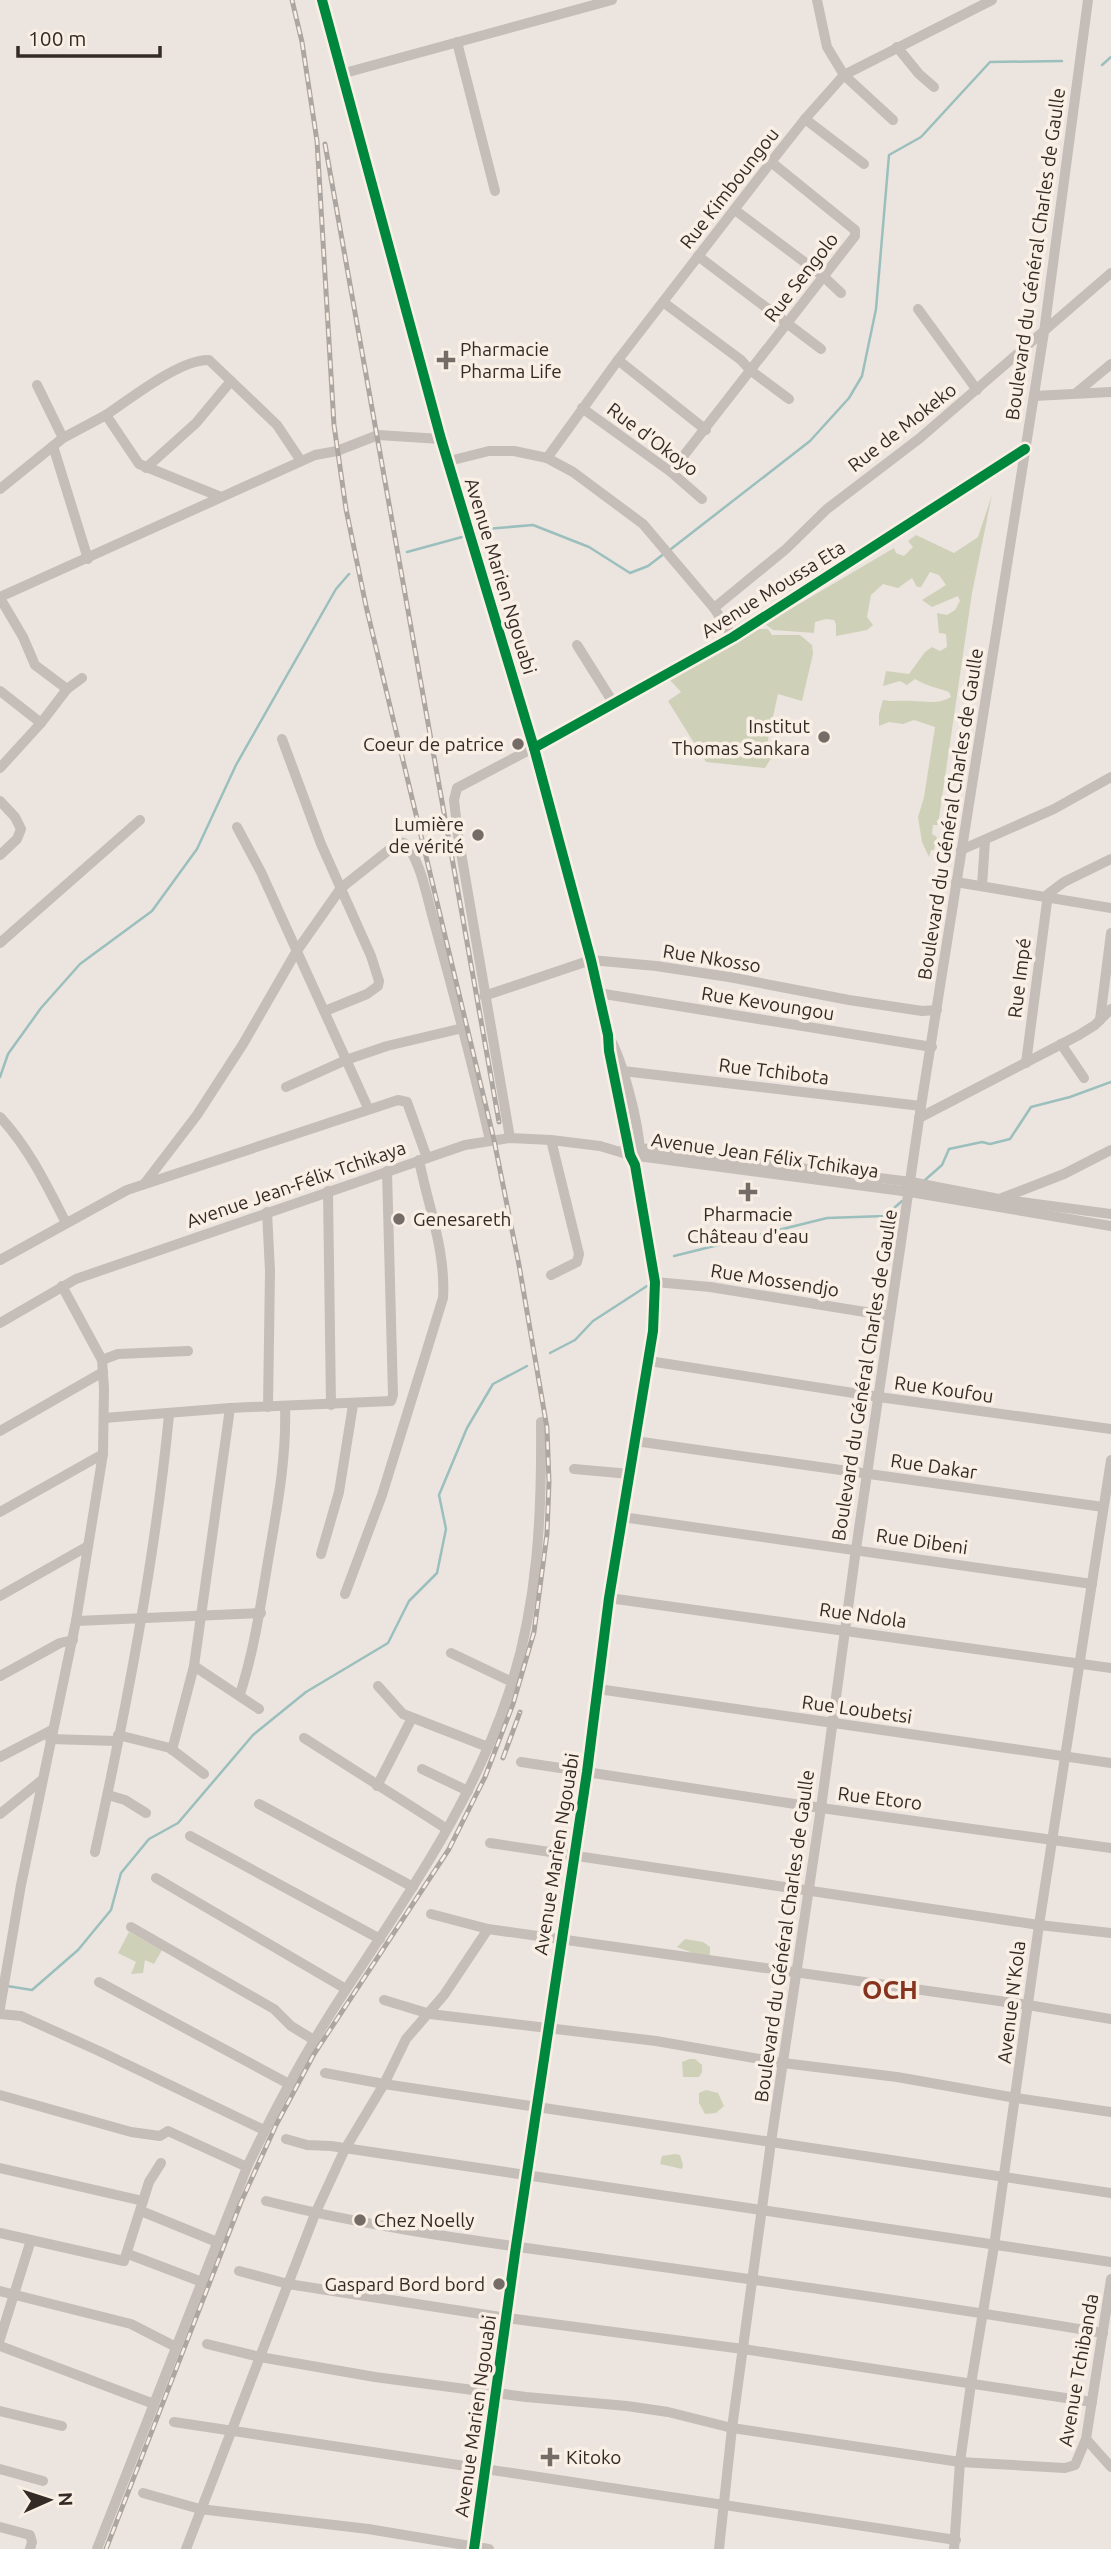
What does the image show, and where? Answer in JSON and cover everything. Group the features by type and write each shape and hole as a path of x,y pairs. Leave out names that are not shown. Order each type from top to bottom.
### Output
{"street":[{"name":"Avenue Marien Ngouabi","path":"321,0 441,439 534,748 591,960 608,1035 609,1051 635,1154"},
{"path":"341,74 457,42 571,5 612,0"},
{"path":"817,0 827,47 844,75 893,120"},
{"name":"Rue Kimboungou","path":"547,458 698,256 805,119 844,75 992,0"},
{"name":"Boulevard du Général Charles de Gaulle","path":"719,2549 732,2428 771,2142 821,1808 856,1549 920,1112 1044,332 1088,0"},
{"path":"457,42 495,191"},
{"path":"897,47 934,88"},
{"path":"805,119 864,163"},
{"name":"Rue Sengolo","path":"671,472 855,236 855,230 771,162"},
{"path":"734,210 823,276 841,293"},
{"path":"698,256 821,349"},
{"name":"Rue de Mokeko","path":"714,608 786,549 827,509 920,438 977,390 1111,273"},
{"path":"663,302 789,399"},
{"path":"918,309 977,390"},
{"path":"0,489 63,438 106,415 156,381 198,360 214,362 277,425 301,461"},
{"path":"618,360 706,430"},
{"path":"1076,393 1111,364"},
{"path":"146,468 196,423 231,381"},
{"path":"37,385 63,438"},
{"path":"1034,396 1111,392"},
{"name":"Rue d'Okoyo","path":"582,408 671,472 702,499"},
{"path":"106,415 133,458 146,468 221,497"},
{"path":"67,690 34,665 23,637 0,598 301,461 378,435 441,439"},
{"path":"53,446 88,559"},
{"name":"Avenue Moussa Eta","path":"484,996 458,835 455,792 459,785 534,748 733,636 1025,449"},
{"path":"449,461 489,451 514,451 547,458 573,472 632,515 714,608 733,636"},
{"path":"577,645 614,704"},
{"path":"0,768 67,690 82,678"},
{"path":"0,691 41,723"},
{"path":"282,739 321,844 371,956 379,984 367,994 325,1012"},
{"path":"961,850 1054,809 1111,777"},
{"path":"0,801 15,817 21,829 17,839 0,855"},
{"path":"0,943 140,820"},
{"path":"237,827 261,872 368,1108"},
{"path":"982,887 985,841"},
{"path":"145,1183 197,1115 243,1044 296,952 341,888 395,844 407,845 426,889 490,1140"},
{"path":"1047,897 1064,882 1111,859"},
{"path":"956,882 1111,908"},
{"name":"Rue Impé","path":"1026,1063 1047,897"},
{"path":"1100,1020 1111,933"},
{"name":"Rue Nkosso","path":"484,996 591,960 668,968 922,1011 937,1010"},
{"name":"Rue Kevoungou","path":"598,993 932,1047"},
{"path":"484,996 510,1138"},
{"path":"920,1112 1026,1063 1090,1029 1111,1009"},
{"path":"286,1087 346,1060 387,1046 463,1028"},
{"name":"Avenue Marien Ngouabi","path":"474,2548 526,2176 575,1855 609,1598 649,1361 654,1309 654,1282 623,1071 617,1051 608,1035"},
{"path":"1061,1044 1084,1078"},
{"name":"Rue Tchibota","path":"623,1071 920,1112"},
{"path":"0,1260 110,1198 145,1183 368,1108 405,1100 423,1159 439,1243 444,1282 443,1298 382,1495 345,1594"},
{"path":"0,1117 42,1175 66,1223"},
{"name":"Avenue Jean-Félix Tchikaya","path":"0,1323 76,1279 387,1171 490,1140 551,1140 617,1150"},
{"path":"551,1140 579,1254 577,1262 551,1275"},
{"name":"Avenue Jean Félix Tchikaya","path":"617,1150 1111,1214"},
{"path":"999,1199 1063,1174 1111,1150"},
{"path":"104,1418 169,1415 230,1408 390,1403 393,1399 387,1171"},
{"name":"Avenue Jean Félix Tchikaya","path":"911,1187 1111,1226"},
{"path":"328,1191 331,1405"},
{"path":"267,1212 270,1271 268,1407"},
{"name":"Rue Mossendjo","path":"654,1282 710,1287 890,1316"},
{"path":"0,2008 21,1885 73,1640 103,1454 102,1360 62,1286"},
{"path":"102,1360 118,1354 188,1351"},
{"name":"Rue Koufou","path":"649,1361 879,1397 1111,1429"},
{"path":"0,1431 103,1373"},
{"path":"321,1554 339,1492 353,1405"},
{"path":"240,1695 261,1613 283,1461 285,1406"},
{"path":"172,1750 194,1666 230,1408"},
{"path":"95,1852 140,1619 163,1477 169,1415"},
{"path":"97,2549 264,2130 314,2040 413,1887 447,1829 488,1747 512,1682 530,1608 541,1518 541,1422"},
{"name":"Rue Dakar","path":"635,1441 1103,1507"},
{"path":"0,1512 103,1454"},
{"name":"Avenue N'Kola","path":"955,2544 961,2462 971,2384 984,2313 1039,1924 1111,1460"},
{"path":"574,1469 630,1474"},
{"name":"Rue Dibeni","path":"622,1517 1093,1584"},
{"path":"0,1596 88,1546"},
{"name":"Rue Ndola","path":"609,1598 1111,1668"},
{"path":"76,1621 261,1613"},
{"path":"0,1676 60,1643 73,1640"},
{"path":"451,1653 512,1682"},
{"path":"194,1666 259,1709"},
{"path":"378,1686 403,1714 488,1747"},
{"name":"Rue Loubetsi","path":"598,1689 1111,1762"},
{"path":"377,1786 412,1718"},
{"path":"0,1757 51,1735 117,1738 172,1750 204,1774"},
{"path":"304,1738 447,1829"},
{"name":"Rue Etoro","path":"521,1762 821,1808 1111,1848"},
{"path":"422,1769 468,1791"},
{"path":"0,1814 42,1780"},
{"path":"108,1795 125,1800 146,1813"},
{"path":"259,1804 413,1887"},
{"path":"190,1836 380,1938"},
{"path":"490,1843 1111,1933"},
{"path":"156,1878 346,1989"},
{"path":"431,1914 488,1929 1028,2004 1111,2019"},
{"path":"131,1927 274,2009 291,2026 314,2040"},
{"path":"186,2549 288,2284 345,2149 384,2084 406,2039 430,2014 488,1929"},
{"path":"99,1982 289,2084"},
{"path":"384,2000 430,2014 656,2041 783,2063 897,2077 1111,2112"},
{"path":"0,2014 21,2016 99,2050 264,2130"},
{"path":"325,2073 1111,2193"},
{"path":"0,2095 141,2134 160,2136 169,2131 247,2167"},
{"path":"286,2139 307,2145 323,2144 1111,2262"},
{"path":"0,2233 121,2262 126,2260 152,2175 162,2163"},
{"path":"0,2168 142,2206 218,2242"},
{"path":"266,2202 316,2214 516,2246 984,2313 1103,2333"},
{"path":"0,2339 31,2240"},
{"path":"128,2254 202,2282"},
{"path":"239,2271 288,2284 507,2318 743,2349 1092,2402"},
{"name":"Avenue Tchibanda","path":"961,2462 1065,2468 1075,2465 1086,2439 1111,2279"},
{"path":"0,2291 131,2324 176,2347"},
{"path":"207,2344 260,2357 375,2377 495,2393 627,2406 668,2412 732,2428 961,2462"},
{"path":"0,2346 154,2404"},
{"path":"0,2411 62,2426"},
{"path":"174,2421 602,2488 724,2503 955,2544"},
{"path":"1086,2439 1111,2467"},
{"path":"0,2469 43,2481"},
{"path":"143,2493 200,2509 369,2529 489,2549"},
{"path":"0,2527 30,2535 30,2549"}],"green space":[{"path":"992,495 972,593 938,825 933,825 932,834 937,837 929,857 922,842 918,817 924,797 935,727 914,720 903,724 889,722 879,726 879,714 883,700 932,702 951,697 949,692 915,679 907,685 900,681 883,686 886,671 909,674 932,647 940,651 947,647 946,634 939,633 937,613 947,615 955,610 960,601 958,596 932,607 922,600 946,585 939,575 930,572 921,587 917,587 912,578 898,588 883,584 871,595 867,617 873,625 867,630 836,636 834,620 826,619 815,622 814,633 773,630 765,624 894,548 896,553 904,556 913,547 908,541 916,535 954,553 978,537"},
{"path":"758,629 768,629 772,635 800,635 812,645 813,654 802,701 778,694 768,739 769,746 777,749 765,768 706,762 668,701 681,692 669,679"},
{"path":"129,1932 162,1950 154,1964 145,1960 143,1973 131,1974 136,1962 118,1953"},
{"path":"685,1939 703,1942 710,1947 710,1954 706,1958 677,1947"},
{"path":"695,2059 702,2065 699,2077 683,2077 682,2062"},
{"path":"706,2090 718,2093 724,2106 716,2113 705,2114 699,2103 699,2093"},
{"path":"680,2155 682,2169 660,2164 662,2156"}],"waterway":[{"path":"1102,65 1111,57"},
{"path":"671,549 810,441 849,398 862,376 876,309 889,155 921,137 990,62 1062,61"},
{"path":"486,529 533,525 589,547 630,573 648,566 665,553"},
{"path":"407,552 462,537"},
{"path":"0,1077 8,1054 41,1008 80,964 152,911 197,849 236,765 336,589 349,574"},
{"path":"925,1180 942,1165 949,1149 1010,1139 1031,1107 1111,1082"},
{"path":"674,1256 827,1218 885,1216 902,1201"},
{"path":"550,1353 575,1340 593,1321 647,1286"},
{"path":"7,1986 32,1990 78,1950 111,1910 121,1873 149,1839 178,1823 253,1735 306,1692 388,1643 409,1601 437,1573 446,1529 439,1495 467,1428 493,1384 527,1366"}],"railway":[{"path":"106,2549 241,2202 276,2125 314,2054 449,1849 485,1777 513,1704 534,1632 547,1534 547,1428 519,1265 494,1140 366,606 346,509 334,425 317,141 302,42 292,0"},
{"path":"325,144 499,1122"},
{"path":"503,1758 520,1712"}],"cycle path":[{"path":"322,0 441,439 534,748 591,960 630,1155 635,1165 655,1282 653,1331 609,1598 587,1772 474,2549"},
{"path":"534,748 733,637 1025,449"}],"place":[{"name":"Pharmacie Pharma Life","path":"446,360"},
{"name":"Institut Thomas Sankara","path":"824,737"},
{"name":"Coeur de patrice","path":"518,744"},
{"name":"Lumière de vérité","path":"478,835"},
{"name":"Pharmacie Château d'eau","path":"748,1192"},
{"name":"Genesareth","path":"399,1219"},
{"name":"Chez Noelly","path":"360,2220"},
{"name":"Gaspard Bord bord","path":"499,2284"},
{"name":"Kitoko","path":"550,2457"}],"district":[{"name":"OCH","path":"890,1990"}]}
